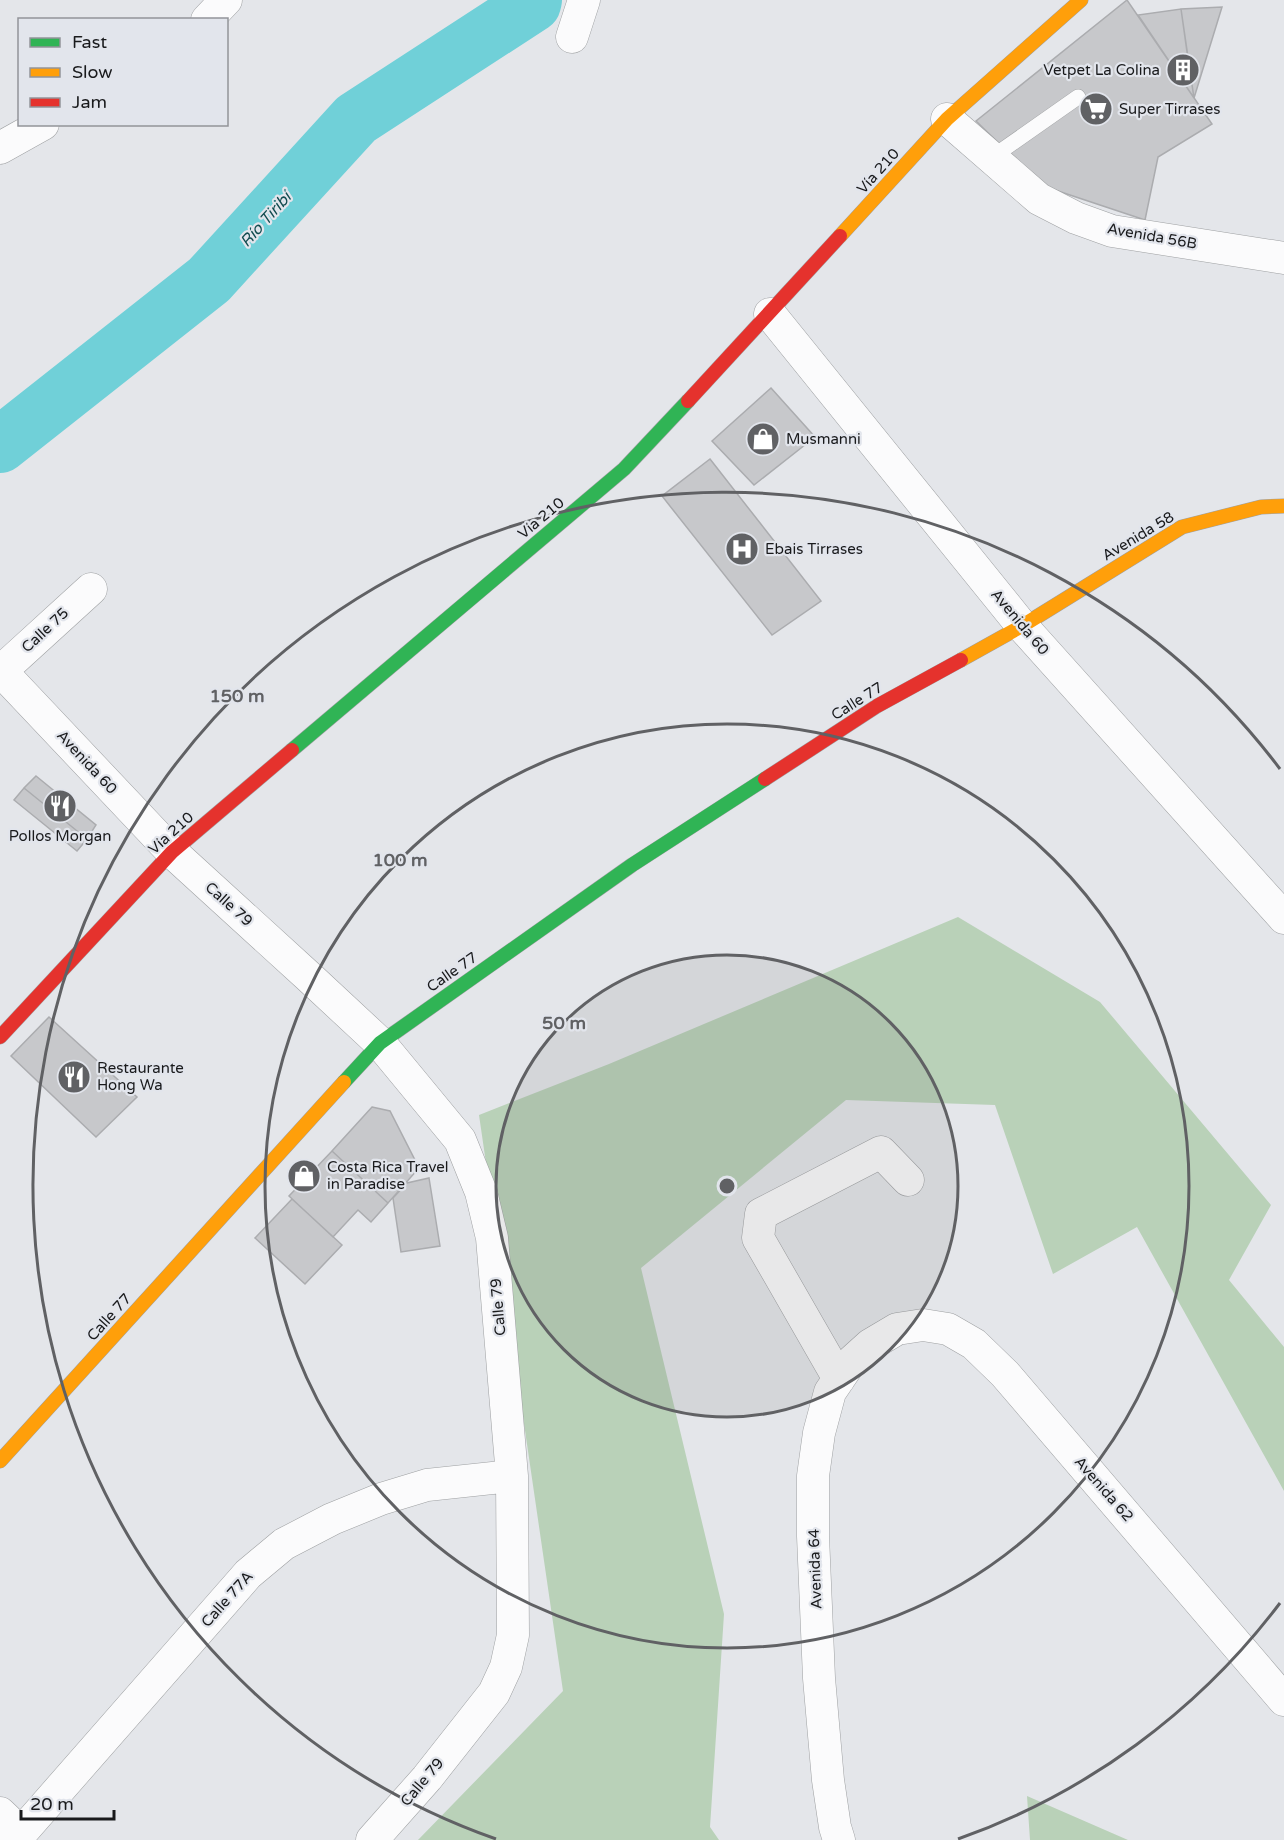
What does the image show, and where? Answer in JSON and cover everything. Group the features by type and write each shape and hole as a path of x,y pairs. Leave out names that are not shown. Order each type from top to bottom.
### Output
{"street":[{"path":"209,18 226,0"},
{"path":"572,37 584,0"},
{"name":"Vía 210","path":"0,1037 172,852 624,469 770,314 947,119 1081,0"},
{"name":"Avenida 56B","path":"947,119 1039,199 1076,218 1112,231 1284,258"},
{"path":"0,148 39,126"},
{"name":"Avenida 60","path":"770,314 1022,626 1284,918"},
{"name":"Avenida 58","path":"1022,626 1182,527 1261,507 1284,506"},
{"name":"Calle 75","path":"1,671 91,589"},
{"name":"Calle 77","path":"0,1461 380,1044 632,865 877,706 1022,626"},
{"name":"Avenida 60","path":"1,671 172,852"},
{"name":"Calle 79","path":"172,852 308,975 380,1044 460,1140 481,1192 492,1238 512,1476 513,1635 506,1668 494,1693 427,1778 372,1840"},
{"path":"839,1379 758,1238 761,1214 881,1152 908,1180"},
{"name":"Avenida 62","path":"897,1329 923,1325 948,1329 974,1344 1005,1374 1284,1700"},
{"name":"Avenida 64","path":"839,1840 828,1780 819,1678 813,1476 819,1433 830,1392 849,1364 870,1345 897,1329"},
{"name":"Calle 77A","path":"12,1829 248,1574 284,1544 332,1519 381,1499 427,1485 512,1476"}],"lane":[{"path":"991,158 1078,97"}],"green space":[{"path":"958,917 1100,1002 1271,1205 1229,1280 1284,1347 1284,1491 1137,1227 1053,1274 995,1105 846,1100 641,1268 724,1614 710,1827 719,1840 418,1840 563,1691 479,1115 609,1064"},
{"path":"1027,1796 1128,1840 1030,1840"}],"building":[{"name":"Super Tirrases","path":"1127,0 1212,124 1158,157 1145,220 1043,186 976,121"},
{"path":"1222,7 1194,98 1181,9"},
{"name":"Vetpet La Colina","path":"1181,9 1187,52 1194,98 1138,15"},
{"name":"Musmanni","path":"771,388 815,437 754,485 712,441"},
{"name":"Ebais Tirrases","path":"710,459 821,601 772,635 662,496"},
{"name":"Pollos Morgan","path":"36,776 96,825 87,839 24,788"},
{"path":"24,788 87,839 77,851 14,800"},
{"name":"Restaurante Hong Wa","path":"49,1017 137,1097 96,1137 11,1056"},
{"path":"372,1107 390,1111 419,1168 388,1203 332,1151"},
{"path":"332,1151 388,1203 371,1222 358,1210 333,1237 289,1196"},
{"path":"429,1178 440,1246 401,1252 393,1198 407,1183"},
{"path":"292,1199 342,1245 305,1284 255,1238"}],"waterway":[{"name":"Río Tiribí","path":"0,445 209,280 356,119 533,4 534,0"}],"traffic: fast":[{"path":"292,750 624,469 688,401"},
{"path":"344,1082 380,1043 632,865 765,779"}],"traffic: slow":[{"path":"840,236 947,119 1081,0"},
{"path":"961,660 1022,626 1182,527 1261,507 1284,506"},
{"path":"0,1461 344,1082"}],"traffic: jam":[{"path":"688,401 840,236"},
{"path":"765,779 877,706 961,660"},
{"path":"0,1037 172,852 292,750"}],"place":[{"name":"Vetpet La Colina","path":"1183,70"},
{"name":"Super Tirrases","path":"1096,109"},
{"name":"Musmanni","path":"763,439"},
{"name":"Ebais Tirrases","path":"742,549"},
{"name":"Pollos Morgan","path":"60,806"},
{"name":"Restaurante Hong Wa","path":"74,1077"},
{"name":"Costa Rica Travel in Paradise","path":"304,1176"}]}
